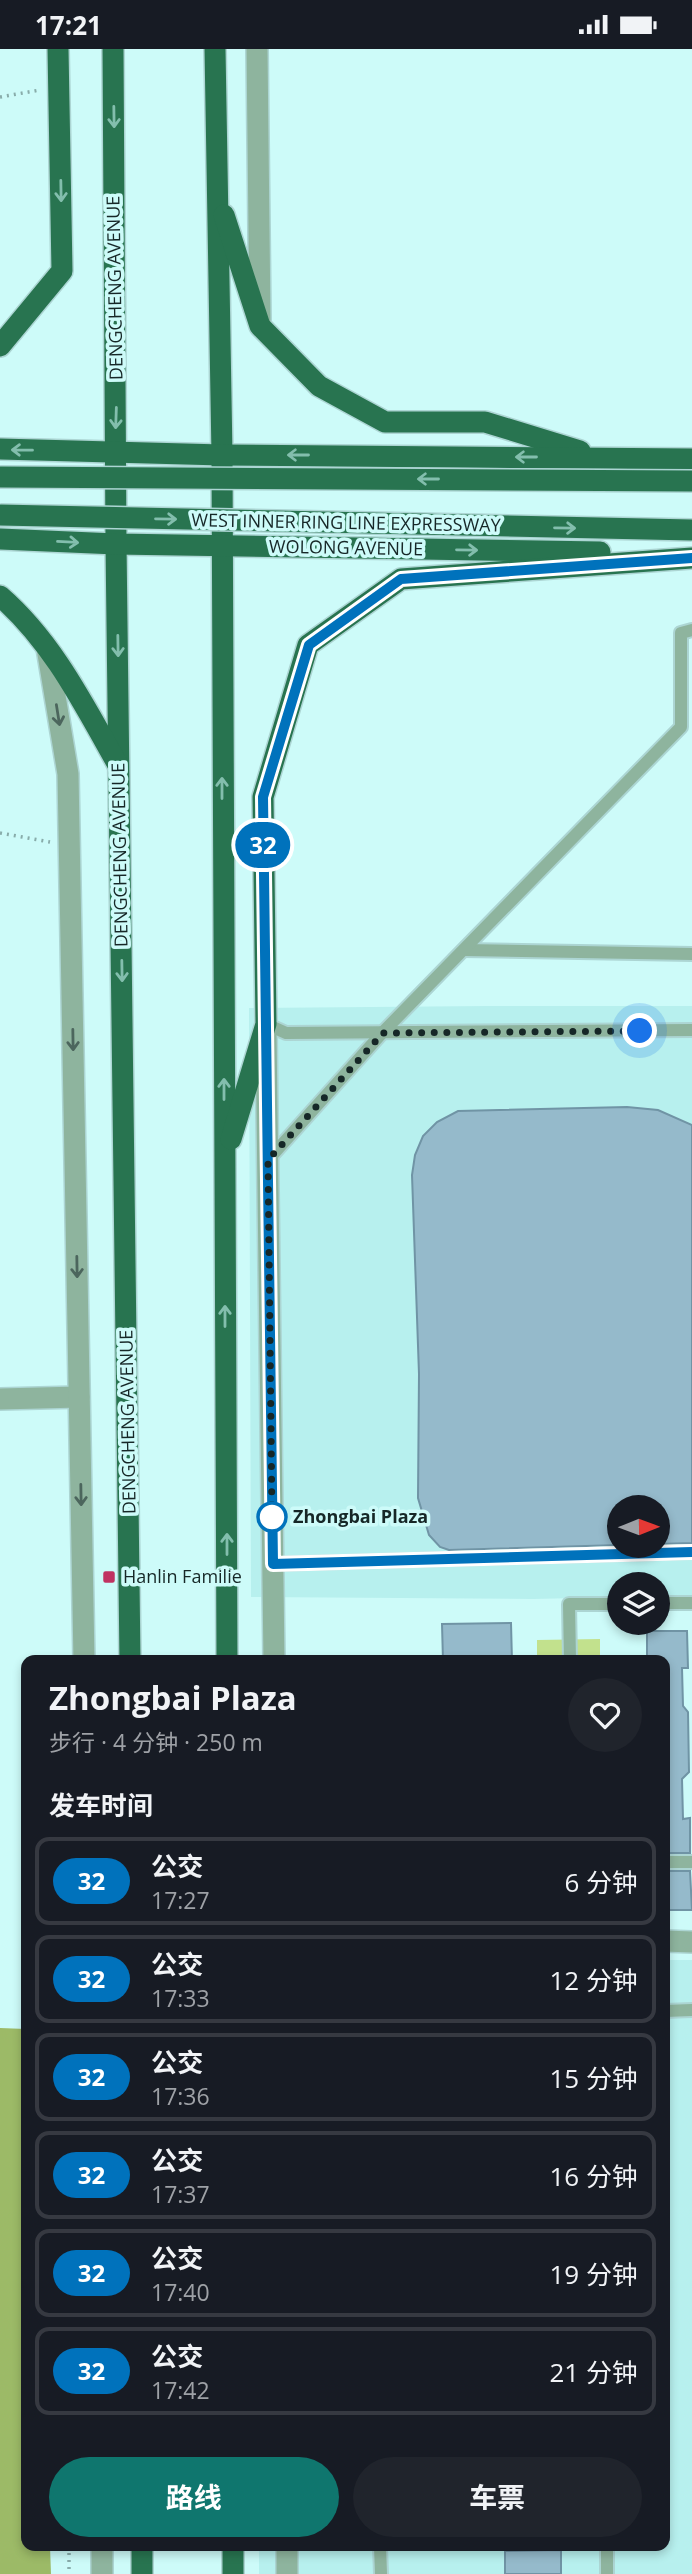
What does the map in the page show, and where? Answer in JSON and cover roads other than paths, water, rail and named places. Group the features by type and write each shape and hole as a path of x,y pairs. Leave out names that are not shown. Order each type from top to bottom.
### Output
{"highway":[{"path":"0,347 62,271 58,49"},
{"name":"DENGCHENG AVENUE","path":"113,49 116,544 131,1655"},
{"path":"215,49 222,455 227,1655"},
{"path":"217,195 260,326 319,386 385,422 485,422 602,457"},
{"path":"0,449 222,455 692,459"},
{"path":"0,477 692,481"},
{"name":"WEST INNER RING LINE EXPRESSWAY","path":"0,515 692,530"},
{"name":"WOLONG AVENUE","path":"0,539 116,544 692,556"},
{"path":"224,1159 266,1024 263,797 309,645 401,579 692,556"},
{"path":"0,596 37,633 67,675 119,768"},
{"path":"142,2551 142,2574"},
{"path":"233,2551 233,2574"}],"street":[{"path":"257,49 260,326"},
{"path":"47,648 68,774 84,1655"},
{"path":"266,1024 274,1655"},
{"path":"0,1399 79,1397"},
{"path":"670,1941 692,1942"},
{"path":"102,2551 102,2574"},
{"path":"287,2551 287,2574"}],"lane":[{"path":"268,1160 383,1033 681,727 681,633 692,630"},
{"path":"464,950 692,954"},
{"path":"266,1024 286,1033 692,1030"},
{"path":"273,1564 692,1552"},
{"path":"670,1603 692,1603"},
{"path":"570,1655 569,1604 607,1604"},
{"path":"670,1862 692,1862"},
{"path":"670,2011 692,2010"},
{"path":"380,2551 380,2574"},
{"path":"607,2551 607,2574"}],"place":[{"name":"Zhongbai Plaza","path":"272,1517"},
{"name":"Hanlin Familie","path":"109,1577"}]}
